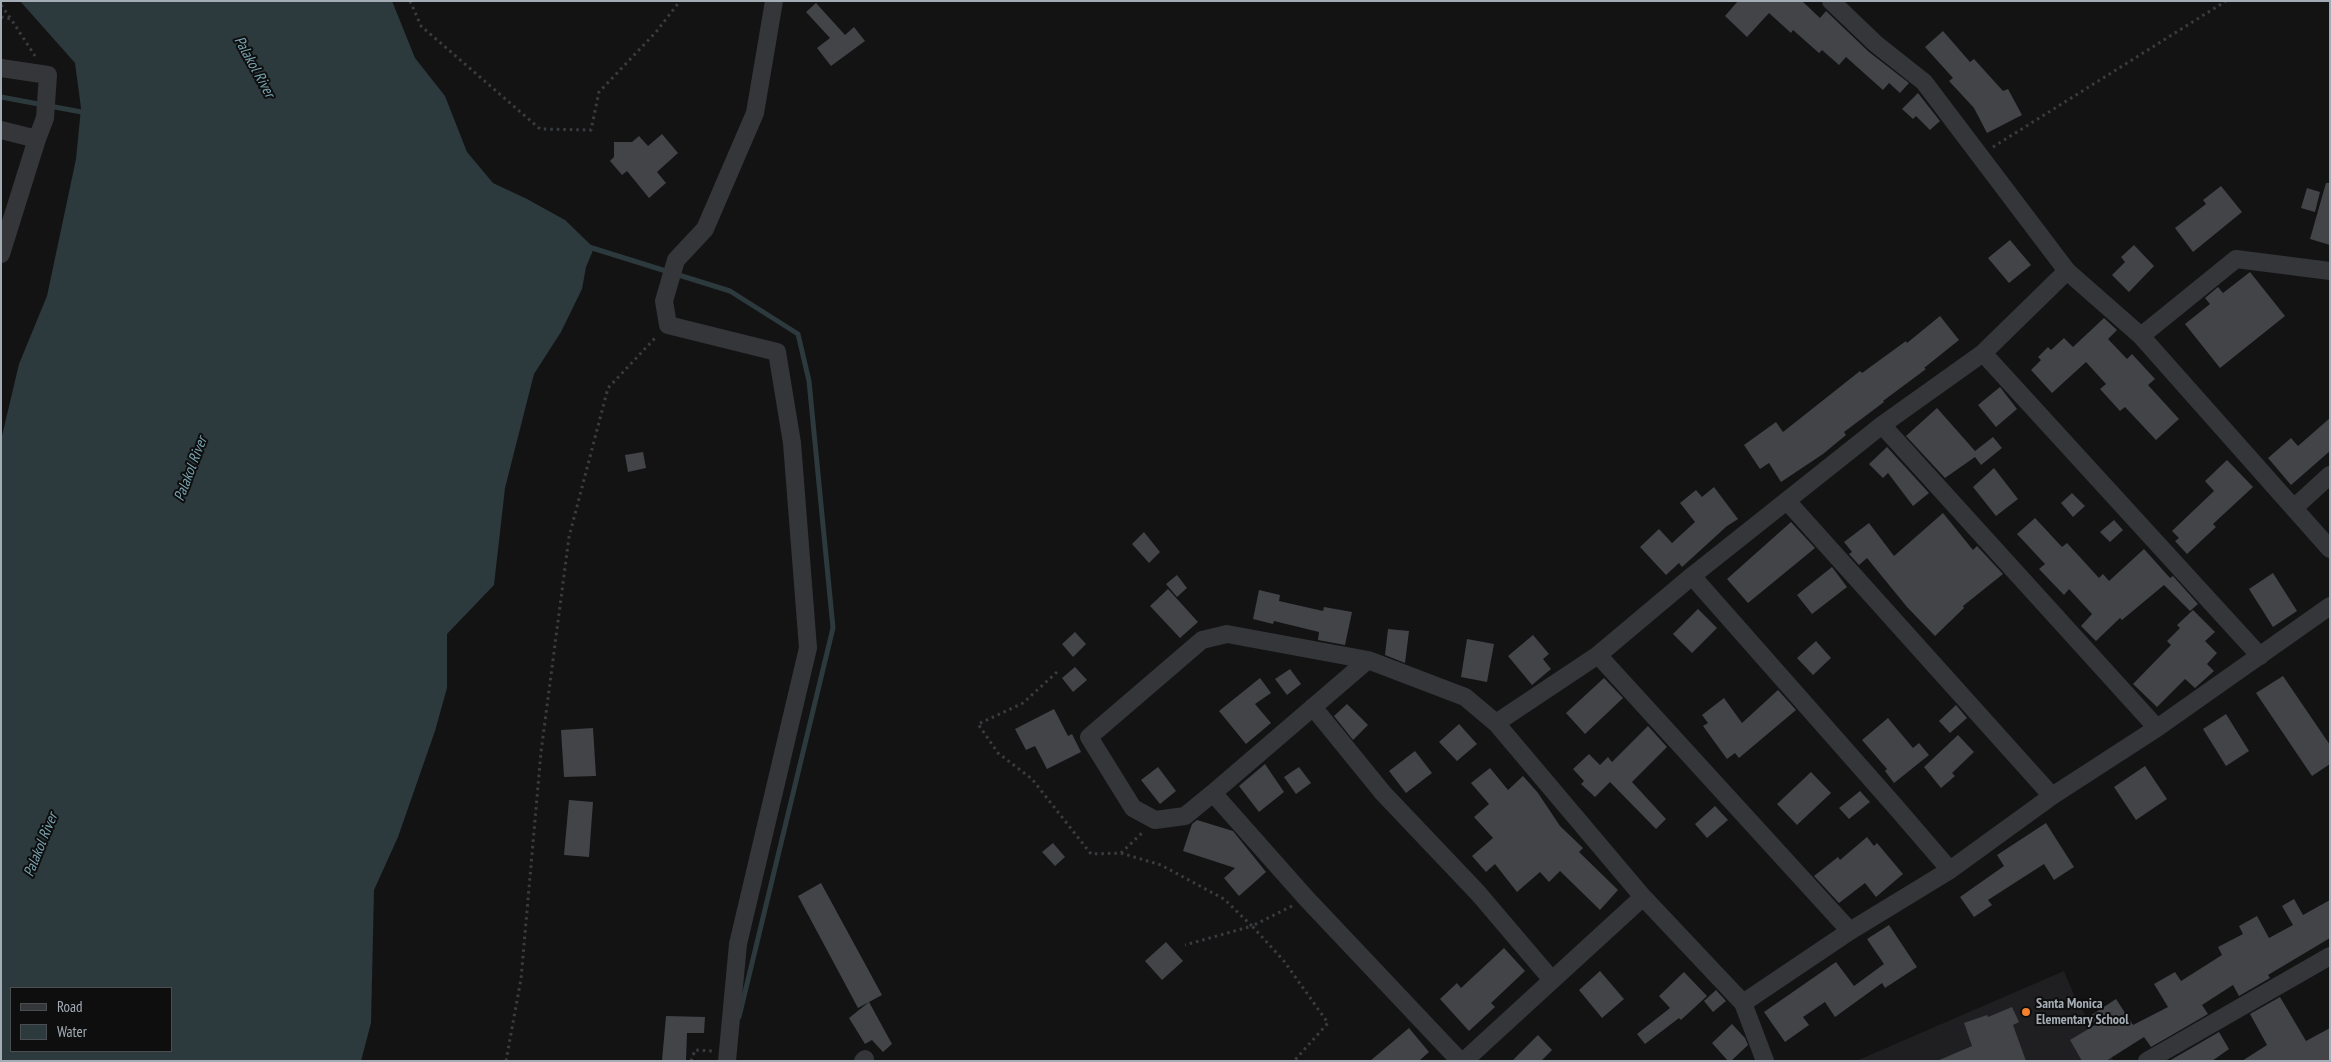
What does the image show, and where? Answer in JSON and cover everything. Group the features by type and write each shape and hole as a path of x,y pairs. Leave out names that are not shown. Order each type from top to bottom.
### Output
{"street":[{"path":"727,1057 738,944 808,648 792,443 777,352 668,325 664,301 676,260 705,229 755,113 774,1"},
{"path":"1831,1 1876,44 1924,82 2067,271 2141,336 2295,507 2330,549"},
{"path":"1,68 48,75 42,127 1,254"},
{"path":"1,130 42,127"},
{"path":"2141,336 2236,259 2330,270"},
{"path":"1496,723 1598,655 1692,576 1882,425 1983,353 2067,271"},
{"path":"1983,353 2260,656"},
{"path":"1882,425 2157,728"},
{"path":"2295,507 2330,475"},
{"path":"1787,501 2052,796"},
{"path":"1692,576 1950,870"},
{"path":"1743,1003 1850,931 1950,870 2052,796 2157,728 2330,606"},
{"path":"1368,660 1185,816 1155,820 1133,808 1089,738 1202,640 1227,634 1368,660 1465,697 1496,723 1643,897 1743,1003 1765,1061"},
{"path":"1598,655 1850,931"},
{"path":"1313,707 1383,793 1478,893 1552,980"},
{"path":"1213,792 1306,898 1462,1061 1643,897"},
{"path":"2146,1061 2330,956"}],"path":[{"path":"410,1 421,26 540,129 591,130 599,92 656,32 680,1"},
{"path":"1979,156 2226,1"},
{"path":"1,5 48,75"},
{"path":"1,17 11,19"},
{"path":"506,1061 521,979 541,752 568,537 608,388 668,325"},
{"path":"1057,672 1023,703 978,724 998,753 1032,779 1090,854 1121,853 1162,866 1224,898 1252,926 1284,961 1328,1024 1294,1061"},
{"path":"1121,853 1155,820"},
{"path":"1185,945 1252,926 1306,898"},
{"path":"691,1061 695,1050 727,1057"}],"shaded area":[{"name":"Santa Monica Elementary School","path":"2064,971 2076,1000 2114,1061 1856,1061"}],"water":[{"name":"Palakol River","path":"20,1 392,1 415,58 445,96 467,152 493,183 565,220 594,248 586,267 582,289 561,332 534,374 505,488 494,585 447,634 447,688 435,731 398,837 374,890 371,1023 361,1061 1,1061 1,440 19,364 47,296 76,159 81,108 75,63"}],"building":[{"path":"1738,1 1802,1 1820,18 1826,11 1869,52 1909,83 1900,93 1889,83 1883,90 1846,57 1839,65 1822,50 1819,53 1793,30 1791,33 1769,13 1747,37 1725,16"},
{"path":"816,3 845,35 854,27 865,41 831,66 817,48 830,38 806,12"},
{"path":"1943,31 1970,62 1974,59 2003,91 2008,89 2022,115 1987,133 1974,108 1949,81 1953,78 1925,47"},
{"path":"1918,93 1940,121 1930,130 1916,116 1913,119 1902,109"},
{"path":"662,134 678,153 657,172 666,183 649,198 627,171 622,175 610,161 614,157 614,142 632,142 639,136 648,146"},
{"path":"2326,183 2330,183 2330,245 2310,239"},
{"path":"2221,186 2242,212 2193,252 2175,228 2206,204 2203,200"},
{"path":"2307,188 2320,192 2315,212 2301,208"},
{"path":"2010,240 2031,265 2009,283 1988,258"},
{"path":"2134,245 2154,266 2129,292 2112,275 2125,262 2121,257"},
{"path":"2250,272 2285,316 2220,368 2185,324 2210,304 2205,298 2218,287 2223,293"},
{"path":"1940,316 1959,340 1924,368 1926,369 1844,432 1846,435 1823,454 1781,482 1769,463 1760,469 1744,445 1776,422 1783,432 1860,371 1862,373 1906,341 1907,343"},
{"path":"2104,318 2117,330 2108,339 2127,359 2132,354 2155,379 2148,385 2179,419 2156,440 2125,407 2120,411 2100,389 2106,384 2086,362 2052,393 2031,370 2041,360 2038,357 2048,347 2051,350 2064,338 2073,347"},
{"path":"2000,387 2017,409 1996,427 1978,405"},
{"path":"1937,408 1975,451 1993,437 2002,448 1981,465 1975,457 1945,478 1906,436"},
{"path":"2330,418 2330,451 2291,485 2268,458 2291,438 2298,446"},
{"path":"1887,447 1929,493 1913,506 1888,473 1883,478 1869,464"},
{"path":"643,452 646,468 628,472 625,455"},
{"path":"2227,460 2253,487 2213,524 2216,527 2187,554 2175,541 2179,538 2172,531 2214,491 2205,481"},
{"path":"1994,468 2018,499 1996,516 1973,487"},
{"path":"1714,487 1738,519 1727,526 1682,567 1679,563 1666,575 1640,547 1659,529 1672,543 1695,522 1680,503 1696,490 1702,497"},
{"path":"2072,493 2085,506 2073,517 2061,503"},
{"path":"1943,513 1973,550 1977,546 2003,574 1963,606 1964,608 1935,636 1907,607 1867,558 1859,565 1849,554 1852,552 1844,542 1869,523 1894,556"},
{"path":"2035,518 2062,547 2067,543 2099,578 2103,574 2109,581 2144,549 2170,578 2173,576 2198,604 2190,611 2164,585 2122,620 2120,618 2096,641 2081,626 2092,614 2069,589 2064,595 2039,569 2045,564 2017,534"},
{"path":"2114,520 2123,530 2110,542 2100,532"},
{"path":"1791,522 1815,548 1748,603 1727,579"},
{"path":"1144,532 1160,552 1149,563 1132,544"},
{"path":"1832,567 1847,587 1812,614 1797,595"},
{"path":"2273,573 2297,611 2273,627 2249,589"},
{"path":"1177,575 1187,588 1177,597 1166,584"},
{"path":"1168,589 1198,622 1180,638 1150,606"},
{"path":"1259,590 1280,595 1279,601 1323,611 1324,607 1352,612 1345,645 1318,640 1319,632 1274,621 1273,624 1253,619"},
{"path":"1698,609 1717,628 1692,653 1673,634"},
{"path":"2193,610 2215,632 2205,641 2217,653 2207,664 2214,671 2195,688 2185,679 2157,707 2133,684 2171,645 2167,641 2180,628 2177,625"},
{"path":"1388,629 1409,631 1405,663 1385,655"},
{"path":"1075,632 1086,644 1073,657 1062,644"},
{"path":"1533,635 1549,654 1543,659 1551,669 1532,685 1508,656"},
{"path":"1467,639 1494,644 1487,682 1461,677"},
{"path":"1816,641 1831,658 1813,675 1797,658"},
{"path":"1075,667 1087,680 1073,692 1062,678"},
{"path":"1290,669 1301,684 1287,695 1275,679"},
{"path":"2283,676 2330,745 2330,764 2312,776 2256,693"},
{"path":"1260,678 1271,693 1255,704 1271,723 1246,744 1219,711"},
{"path":"1604,678 1623,698 1585,734 1566,713"},
{"path":"1778,690 1796,710 1739,758 1735,753 1727,759 1703,726 1708,723 1702,715 1724,698 1742,723"},
{"path":"1347,704 1368,725 1353,740 1334,716"},
{"path":"1956,705 1967,718 1950,733 1939,721"},
{"path":"1054,709 1068,736 1072,734 1081,752 1047,769 1035,746 1026,750 1015,729"},
{"path":"2226,714 2249,751 2226,766 2203,729"},
{"path":"1888,718 1913,748 1919,743 1929,755 1894,783 1885,771 1887,769 1862,740"},
{"path":"1459,724 1477,744 1457,761 1439,742"},
{"path":"1648,726 1667,747 1632,782 1666,819 1656,829 1610,782 1595,797 1581,784 1584,781 1573,769 1589,754 1600,765 1608,757 1612,762"},
{"path":"593,728 596,776 564,777 561,730"},
{"path":"1958,735 1974,752 1952,773 1955,776 1941,788 1924,767"},
{"path":"1415,751 1432,773 1406,793 1389,771"},
{"path":"1265,764 1284,792 1259,812 1239,786"},
{"path":"2145,766 2167,799 2136,820 2114,787"},
{"path":"1158,767 1176,791 1160,804 1141,780"},
{"path":"1299,767 1311,783 1296,794 1284,777"},
{"path":"1490,768 1508,790 1523,776 1538,793 1560,826 1583,848 1579,852 1618,890 1600,910 1560,871 1549,882 1540,872 1517,892 1495,864 1486,872 1472,856 1493,838 1474,817 1489,804 1471,783"},
{"path":"1811,772 1831,793 1797,825 1777,804"},
{"path":"1860,791 1870,802 1849,819 1839,808"},
{"path":"569,800 593,802 589,857 564,855"},
{"path":"1715,806 1728,820 1707,838 1695,824"},
{"path":"1197,820 1233,831 1266,872 1239,896 1224,878 1235,868 1183,851 1192,824"},
{"path":"2046,823 2074,867 2054,880 2044,864 1988,900 1992,905 1974,917 1960,897 2004,866 1997,855"},
{"path":"1867,837 1874,846 1877,843 1903,874 1876,897 1865,883 1839,903 1814,876 1838,857 1840,860"},
{"path":"1053,843 1065,857 1055,866 1042,852"},
{"path":"821,883 882,995 858,1008 798,896"},
{"path":"2294,899 2303,915 2330,900 2330,938 2268,975 2270,978 2239,996 2233,985 2202,1005 2208,1014 2151,1047 2144,1037 2106,1061 2082,1061 2070,1040 2095,1025 2090,1016 2116,999 2133,1025 2168,1007 2154,984 2175,972 2181,981 2222,955 2218,947 2243,934 2239,926 2257,916 2269,938 2293,925 2282,906"},
{"path":"1889,925 1917,967 1885,988 1882,983 1835,1017 1825,1002 1803,1017 1809,1025 1785,1042 1764,1012 1836,962 1854,986 1884,964 1867,939"},
{"path":"1166,942 1183,961 1162,980 1145,961"},
{"path":"1504,948 1525,971 1491,1003 1495,1007 1469,1031 1440,999 1457,983 1461,988"},
{"path":"1600,971 1624,999 1602,1018 1579,990"},
{"path":"1684,972 1707,996 1681,1020 1679,1018 1645,1044 1637,1034 1670,1008 1659,996"},
{"path":"1716,990 1726,1001 1713,1012 1704,1001"},
{"path":"2280,997 2306,1041 2330,1028 2330,1061 2242,1061 2267,1045 2250,1014"},
{"path":"869,1002 892,1044 883,1052 872,1040 865,1044 849,1018"},
{"path":"2012,1007 2019,1022 2013,1025 2026,1061 1937,1061 1972,1046 1964,1023 1987,1015 1988,1017"},
{"path":"666,1016 705,1017 704,1033 687,1033 686,1060 662,1060"},
{"path":"1732,1024 1745,1038 1748,1045 1731,1061 1728,1061 1712,1043"},
{"path":"1409,1028 1429,1052 1419,1061 1370,1061"},
{"path":"2219,1032 2229,1049 2212,1061 2169,1061"},
{"path":"1538,1035 1552,1050 1541,1061 1512,1061"}],"waterway":[{"path":"1,97 87,113"},
{"path":"589,247 730,291 798,334 809,381 833,628 739,1017"}],"place":[{"name":"Santa Monica Elementary School","path":"2026,1012"}]}
